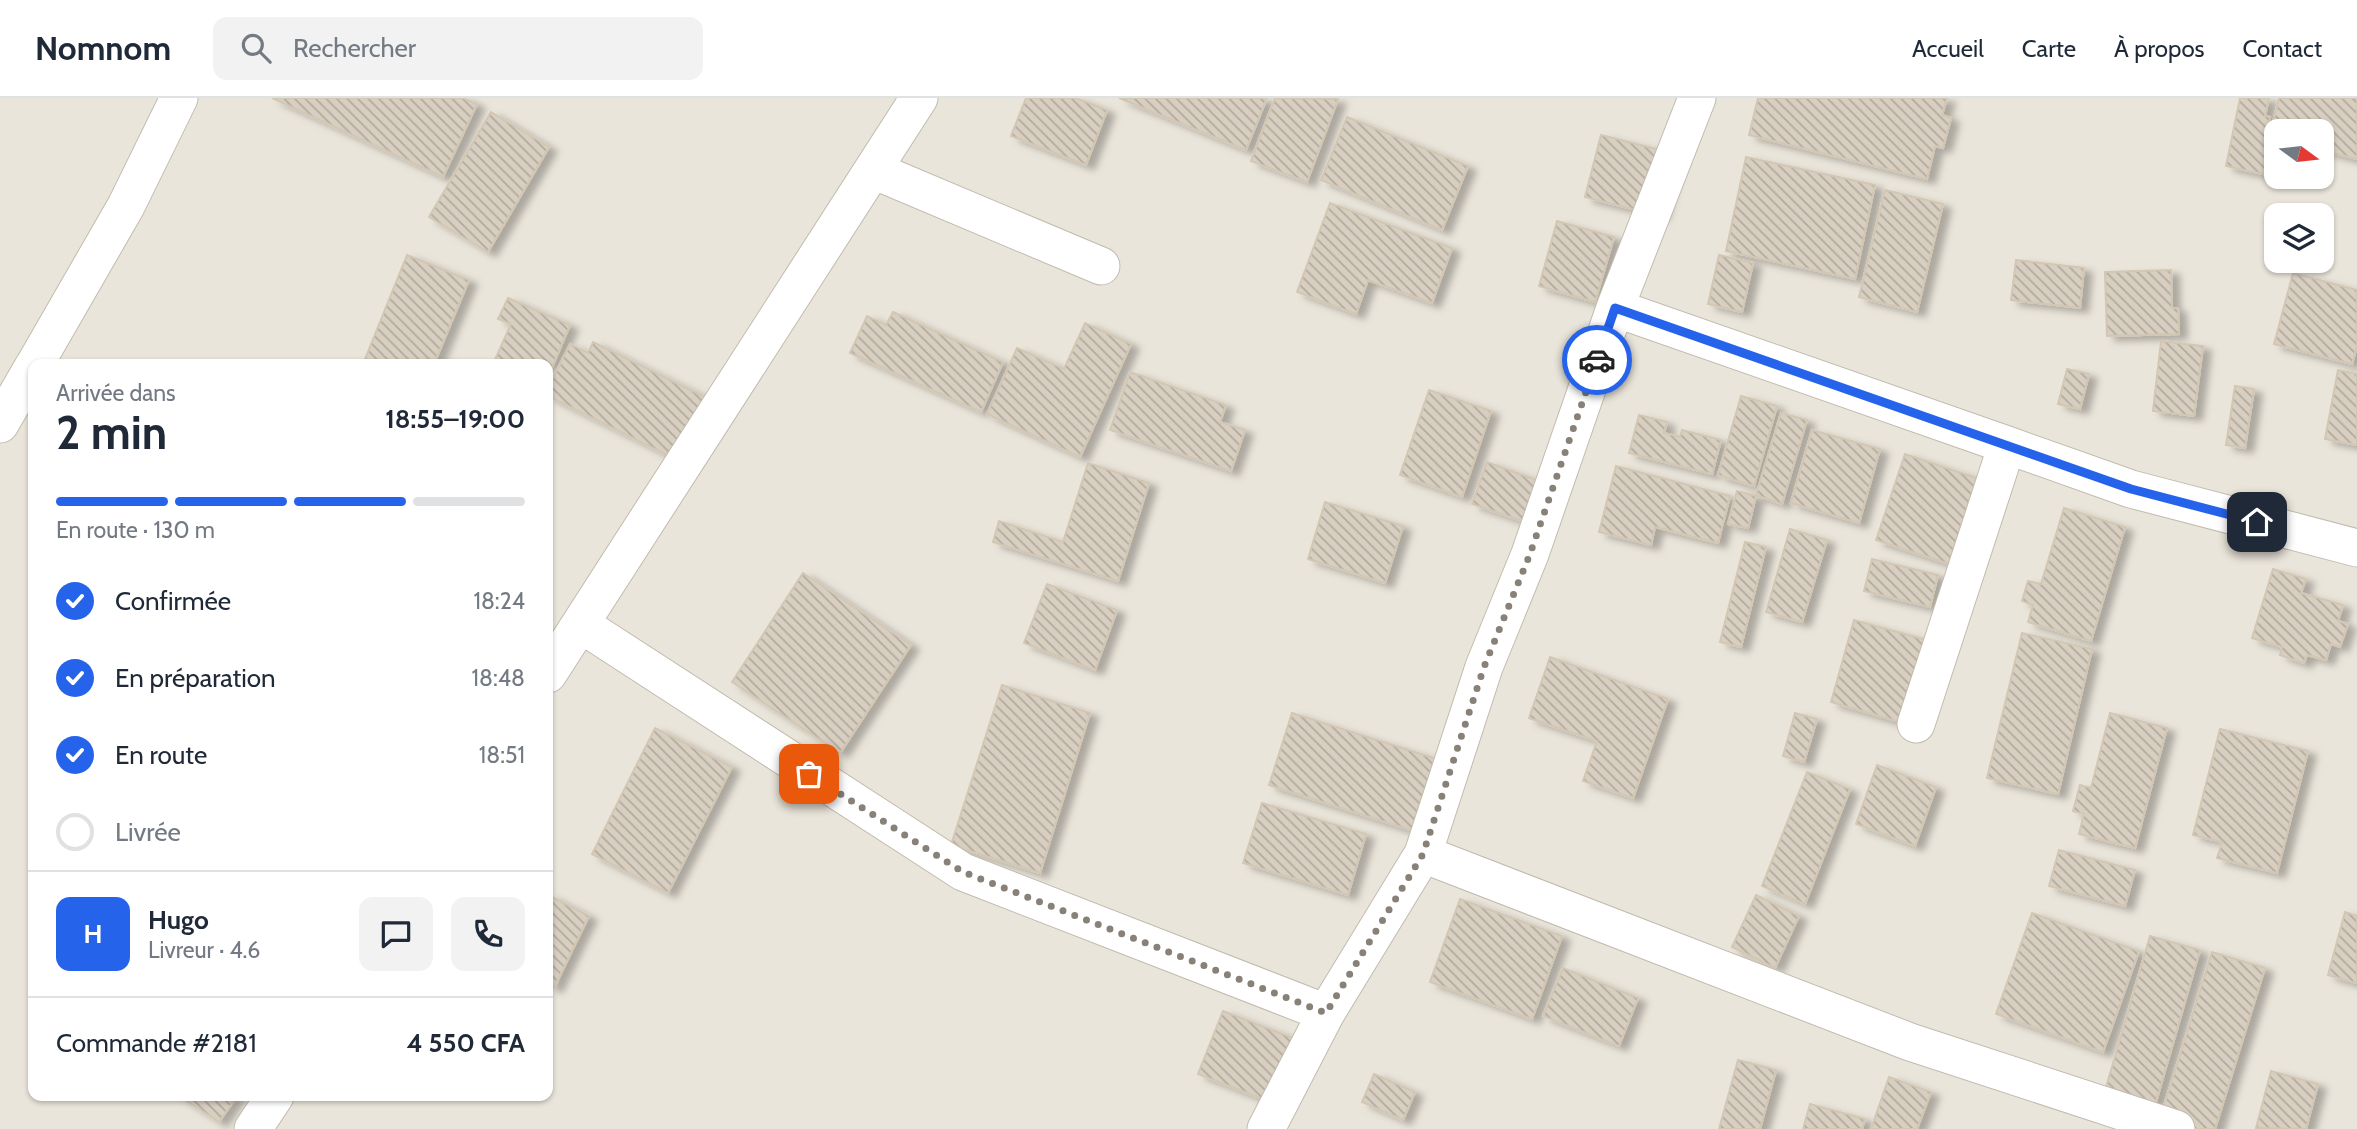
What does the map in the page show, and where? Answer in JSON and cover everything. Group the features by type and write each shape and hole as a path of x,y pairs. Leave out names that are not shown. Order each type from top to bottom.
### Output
{"street":[{"path":"37,359 126,206 179,98"},
{"path":"553,667 919,98"},
{"path":"1266,1129 1326,1013 1423,854 1484,667 1530,554 1615,308 1697,98"},
{"path":"873,170 1101,265"},
{"path":"1615,308 2131,489 2357,548"},
{"path":"0,424 28,375"},
{"path":"1916,724 2007,445"},
{"path":"582,625 963,872 1326,1013"},
{"path":"1423,854 1910,1042 2176,1129"},
{"path":"253,1129 272,1101"}],"shaded area":[{"path":"0,98 2357,98 2357,1129 0,1129"}],"building":[{"path":"272,98 463,98 477,104 443,177"},
{"path":"1026,98 1076,98 1107,110 1086,165 1011,136"},
{"path":"1119,98 1267,98 1246,150"},
{"path":"1275,98 1338,99 1307,182 1251,161"},
{"path":"1758,98 1947,98 1942,115 1951,118 1943,148 1935,146 1927,179 1749,135"},
{"path":"2240,98 2269,98 2265,116 2270,119 2264,119 2264,174 2226,166"},
{"path":"2279,98 2357,98 2357,159 2334,153 2334,119 2274,119"},
{"path":"491,112 549,147 488,252 429,217"},
{"path":"1347,117 1468,166 1442,230 1321,180"},
{"path":"1601,135 1676,154 1660,216 1585,197"},
{"path":"1746,157 1875,185 1855,279 1726,251"},
{"path":"1885,190 1943,204 1917,312 1859,297"},
{"path":"1330,203 1452,248 1432,303 1368,280 1356,314 1297,292"},
{"path":"1557,221 1614,237 1595,302 1539,286"},
{"path":"407,255 469,280 436,359 365,359"},
{"path":"1719,255 1753,263 1742,312 1708,304"},
{"path":"2016,260 2084,268 2080,308 2011,300"},
{"path":"2171,270 2172,308 2178,308 2179,334 2107,336 2105,272"},
{"path":"2293,273 2357,290 2357,346 2352,364 2274,344"},
{"path":"508,298 570,325 553,365 553,359 495,359 511,324 498,319"},
{"path":"893,312 1003,362 981,412 850,353 867,316 886,325"},
{"path":"1085,323 1131,344 1080,457 987,414 1017,348 1064,369"},
{"path":"2161,341 2203,346 2194,416 2153,411"},
{"path":"593,342 709,399 679,461 553,398 553,378 570,344 588,353"},
{"path":"2067,369 2089,374 2080,409 2058,404"},
{"path":"2338,370 2357,374 2357,445 2325,439"},
{"path":"1130,372 1226,405 1220,422 1245,430 1231,471 1110,430"},
{"path":"2235,386 2254,389 2245,448 2226,445"},
{"path":"1429,390 1491,411 1462,497 1400,475"},
{"path":"1741,396 1777,406 1754,486 1718,475"},
{"path":"1781,413 1807,420 1782,504 1756,495"},
{"path":"1639,415 1667,422 1664,433 1680,437 1682,430 1721,440 1712,474 1629,453"},
{"path":"1812,430 1880,449 1859,523 1791,503"},
{"path":"1905,454 1991,483 1962,568 1876,540"},
{"path":"1487,462 1545,483 1531,524 1472,504"},
{"path":"1088,463 1149,483 1118,581 993,542 999,521 1063,542"},
{"path":"1616,466 1730,496 1718,543 1655,527 1651,545 1599,532"},
{"path":"1737,491 1756,496 1748,528 1728,524"},
{"path":"1325,502 1403,526 1385,583 1308,559"},
{"path":"2064,508 2125,527 2091,641 2028,622 2033,605 2022,601 2028,581 2041,584"},
{"path":"1790,529 1827,540 1802,622 1766,612"},
{"path":"1745,542 1766,547 1741,647 1720,642"},
{"path":"1872,559 1938,575 1930,607 1864,591"},
{"path":"2273,569 2306,579 2301,593 2343,605 2338,621 2348,624 2340,647 2331,644 2326,660 2307,655 2304,663 2280,655 2282,647 2252,638"},
{"path":"803,573 911,645 840,753 732,682"},
{"path":"1047,584 1117,610 1095,670 1024,643"},
{"path":"1854,620 1930,641 1907,724 1831,702"},
{"path":"2022,633 2092,649 2058,794 1987,778"},
{"path":"1550,657 1668,699 1633,798 1583,781 1597,741 1529,718"},
{"path":"1002,685 1090,713 1040,873 951,845"},
{"path":"1292,713 1443,761 1420,833 1269,785"},
{"path":"1795,713 1817,719 1804,762 1783,756"},
{"path":"2110,713 2167,728 2135,848 2079,834 2084,814 2073,811 2080,785 2091,788"},
{"path":"655,728 732,767 668,893 592,854"},
{"path":"2220,729 2308,751 2277,873 2217,858 2222,842 2193,835"},
{"path":"1877,765 1936,787 1915,846 1856,824"},
{"path":"1807,772 1850,789 1805,904 1762,886"},
{"path":"1262,803 1366,834 1348,895 1243,863"},
{"path":"2059,850 2135,870 2125,906 2049,886"},
{"path":"1756,895 1799,916 1775,968 1732,947"},
{"path":"553,898 589,916 553,988"},
{"path":"1460,899 1562,936 1532,1019 1430,982"},
{"path":"2345,912 2357,916 2357,983 2328,975"},
{"path":"2032,913 2139,951 2103,1052 1996,1014"},
{"path":"2150,936 2200,950 2152,1116 2102,1101"},
{"path":"2212,952 2265,968 2215,1129 2183,1129 2159,1122"},
{"path":"1563,968 1638,998 1619,1046 1543,1016"},
{"path":"1223,1011 1298,1040 1273,1103 1198,1074"},
{"path":"1738,1060 1776,1070 1760,1129 1719,1129"},
{"path":"2271,1071 2318,1084 2306,1129 2256,1128"},
{"path":"1374,1074 1415,1092 1403,1120 1362,1102"},
{"path":"1889,1077 1931,1092 1917,1129 1871,1129"},
{"path":"187,1101 234,1101 219,1122"},
{"path":"1810,1104 1865,1119 1862,1129 1803,1129"}],"way so far":[{"path":"809,774 963,872 1070,911 1326,1013 1423,854 1484,667 1530,554 1597,360"}],"route":[{"path":"1597,360 1615,308 2131,489 2257,522"}]}
